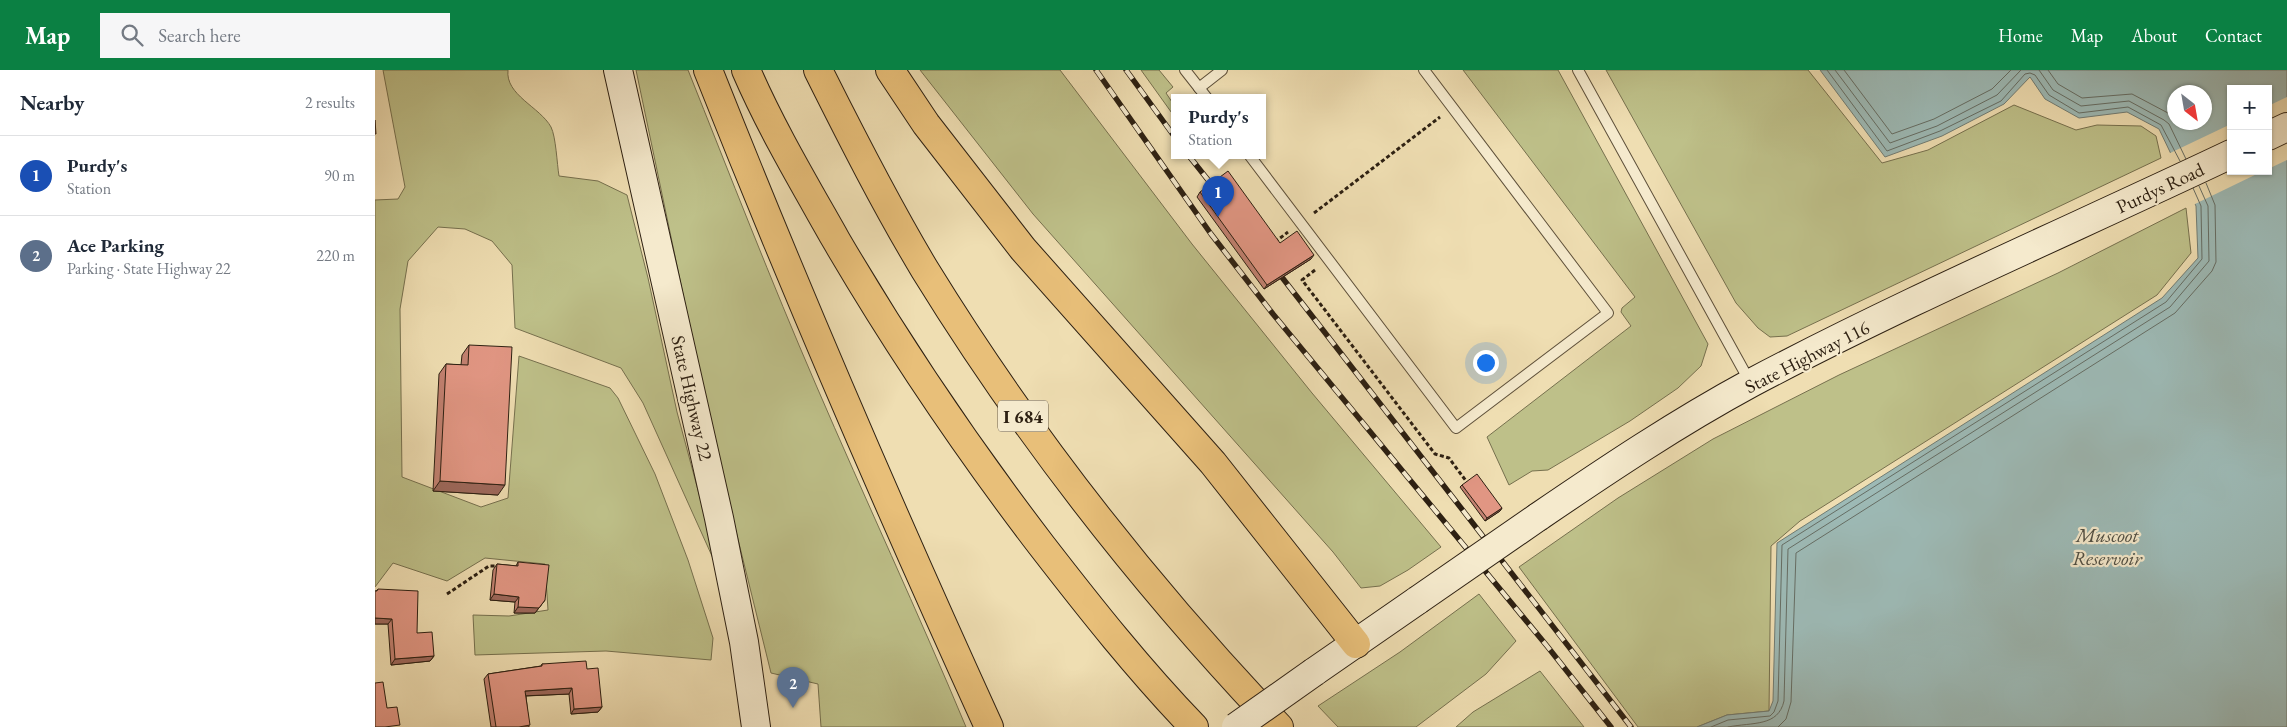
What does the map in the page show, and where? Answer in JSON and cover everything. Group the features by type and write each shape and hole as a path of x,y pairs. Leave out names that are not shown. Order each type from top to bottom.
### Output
{"highway":[{"path":"708,70 904,540 989,727"},
{"path":"746,70 807,190 867,293 940,406 1012,506 1089,606 1194,727"},
{"name":"I 684","path":"818,70 865,164 921,262 996,378 1069,479 1137,568 1219,664 1279,727"},
{"path":"890,70 926,124 1023,249 1213,462 1356,644"}],"main road":[{"name":"State Highway 22","path":"617,70 719,518 744,642 756,727"},
{"path":"2272,134 2287,127"},
{"name":"Purdys Road","path":"2089,222 2227,156"},
{"name":"State Highway 116","path":"1236,727 1538,517 1677,426 1751,384 1894,313 2089,222"}],"lane":[{"path":"1185,70 1204,94"},
{"path":"1199,88 1222,70"},
{"path":"1252,159 1456,428 1608,313 1424,70"},
{"path":"1578,70 1751,384"}],"path":[{"path":"1301,223 1453,108"},
{"path":"1270,244 1290,230 1295,238"},
{"path":"1271,236 1275,242"},
{"path":"1317,266 1301,280 1435,454 1449,458 1472,489"},
{"path":"447,594 489,566 500,566"}],"green space":[{"path":"383,70 508,70 512,87 517,94 546,120 553,131 559,176 598,181 627,195 648,278 677,412 721,576 643,403 621,368 515,328 512,265 492,241 465,229 438,227 408,261 400,309 402,477 481,507 508,498 519,356 610,388 618,398 655,474 688,560 713,638 711,660 606,651 475,655 473,615 509,616 548,610 545,564 485,558 447,581 393,563 375,587 375,200 398,199 405,187"},
{"path":"636,70 688,70 799,346 966,727 821,727 818,684 771,673 714,442"},
{"path":"920,70 1060,70 1192,244 1312,393 1441,547 1408,570 1380,586 1361,588 1333,552 1033,214"},
{"path":"1141,70 1159,70 1173,87 1166,93 1171,100 1171,112"},
{"path":"1463,70 1558,70 1708,344 1701,366 1678,388 1630,421 1548,470 1532,471 1509,485 1487,437 1631,326 1621,312 1622,308 1635,297"},
{"path":"1606,70 1808,70 1882,163 1928,150 2014,105 2076,130 2097,125 2141,126 2156,136 2161,158 1787,336 1770,337 1758,328 1736,303"},
{"path":"2186,208 2191,253 2157,295 1800,521 1771,546 1769,711 1727,715 1697,727 1638,727 1519,567 1618,498 1713,439 1839,375 2058,273"},
{"path":"1479,594 1516,641 1486,674 1416,727 1338,727 1318,706 1400,652"},
{"path":"1540,671 1584,727 1456,727 1473,712"}],"water":[{"name":"Muscoot Reservoir","path":"1820,70 2287,70 2287,727 1697,727 1727,715 1769,711 1773,701 1777,543 2162,298 2198,258 2196,206 2159,129 2127,112 2079,118 2045,99 2030,77 2004,104 1942,136 1885,157"}],"pier":[{"path":"2287,97 2287,160 2272,167 2272,130 2272,104"},
{"path":"2227,126 2227,175 2255,175 2193,205 2168,154"}],"building":[{"path":"1228,171 1280,243 1297,231 1314,255 1267,285 1200,192"},
{"path":"469,345 512,347 505,485 440,481 446,364 468,365"},
{"path":"1477,474 1502,508 1487,518 1462,485"},
{"path":"518,562 549,565 545,600 539,608 518,607 519,597 494,594 497,564 518,566"},
{"path":"378,589 418,591 417,633 432,632 434,656 395,659 392,619 375,618 375,591"},
{"path":"586,661 587,669 598,668 602,707 574,709 572,688 525,691 530,725 496,727 488,674 542,666 542,664"},
{"path":"383,682 387,708 397,707 400,725 375,727 375,683"}],"railway":[{"path":"1096,70 1211,234 1273,314 1547,646 1611,727"},
{"path":"1126,70 1171,132"},
{"path":"1191,159 1220,195"},
{"path":"1274,267 1631,727"}],"place":[{"name":"Purdy's","path":"1218,217"},
{"name":"Ace Parking","path":"793,708"}]}
